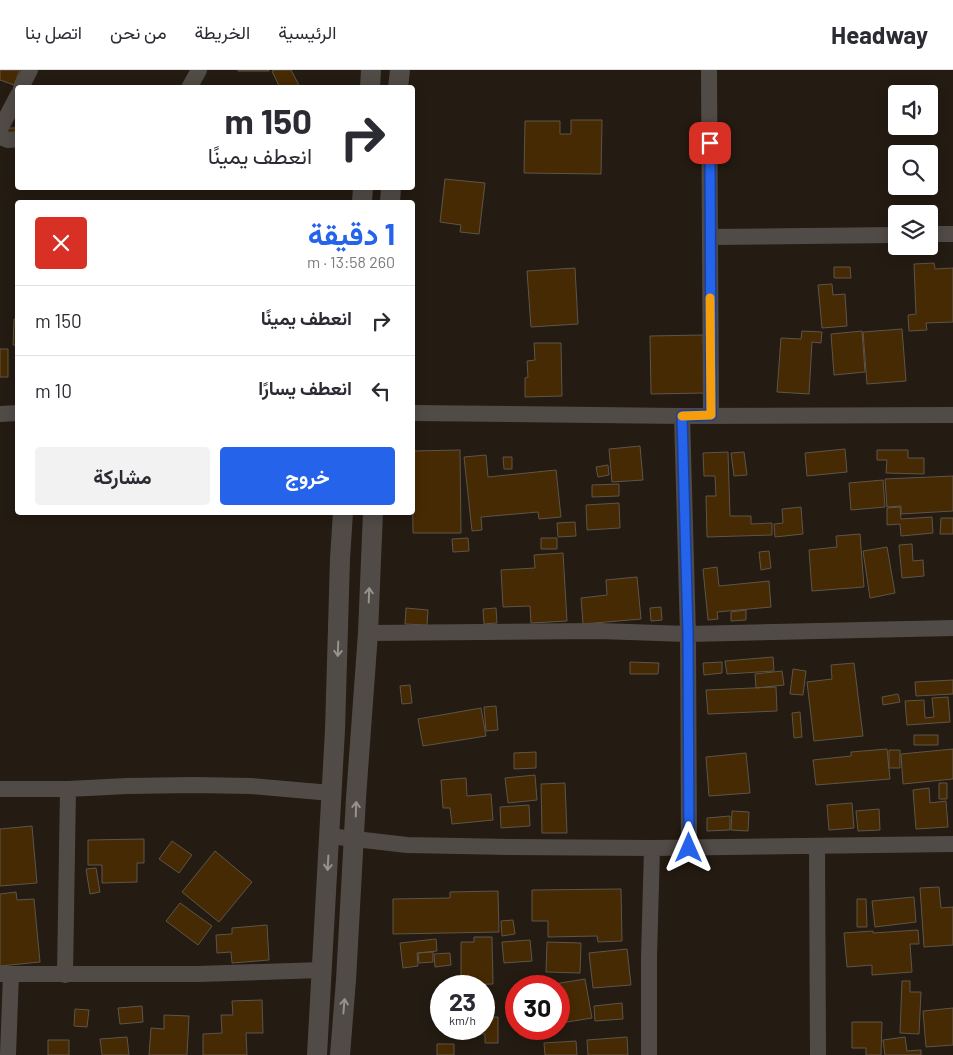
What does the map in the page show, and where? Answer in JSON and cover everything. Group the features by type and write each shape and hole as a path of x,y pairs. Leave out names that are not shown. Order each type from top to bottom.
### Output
{"street":[{"path":"22,85 30,70"},
{"path":"191,85 199,70"},
{"path":"370,85 371,70"},
{"path":"398,85 400,70"},
{"path":"709,70 711,415"},
{"path":"15,100 0,128 0,137 8,140 15,139"},
{"path":"938,234 953,234"},
{"path":"710,238 888,235"},
{"path":"0,414 15,413"},
{"path":"415,414 682,416 953,414"},
{"path":"682,416 688,634 689,848"},
{"path":"317,1055 335,730 343,515"},
{"path":"340,1055 368,633 372,515"},
{"path":"368,633 599,631 688,634 953,628"},
{"path":"0,789 68,789 194,784 251,786 331,793"},
{"path":"65,975 68,789"},
{"path":"329,836 407,845 689,848 953,844"},
{"path":"816,846 818,1055"},
{"path":"649,1055 652,848"},
{"path":"8,1055 5,974 198,974 322,970"}],"building":[{"path":"0,70 20,70 14,85 0,80"},
{"path":"269,70 269,71 238,71"},
{"path":"291,70 299,85 279,85 272,71"},
{"path":"571,120 602,120 601,174 524,173 525,121 560,121 560,134 571,134"},
{"path":"5,128 15,128 15,140 4,139"},
{"path":"445,179 485,183 479,234 460,232 461,225 440,222"},
{"path":"934,263 935,269 953,268 953,322 926,323 927,330 909,331 908,315 916,314 914,264"},
{"path":"834,267 850,267 851,278 834,278"},
{"path":"575,268 578,324 531,327 527,271"},
{"path":"832,284 833,295 845,294 847,326 822,328 818,285"},
{"path":"14,319 15,319 15,345 13,345"},
{"path":"902,329 906,381 867,384 863,332"},
{"path":"802,331 822,332 821,343 812,342 809,394 777,392 781,338 801,339"},
{"path":"862,331 865,372 834,375 831,334"},
{"path":"703,335 705,393 651,394 650,336"},
{"path":"534,343 561,343 562,396 525,397 525,378 528,377 527,361 535,360"},
{"path":"0,349 8,349 8,377 0,377"},
{"path":"640,446 643,480 612,482 609,449"},
{"path":"845,449 847,472 807,476 805,453"},
{"path":"460,450 461,533 413,533 413,515 415,515 415,451"},
{"path":"877,450 908,450 908,458 924,458 924,474 886,473 887,460 877,460"},
{"path":"728,452 730,516 751,516 751,524 772,523 772,535 707,537 706,496 716,496 715,476 704,476 703,453"},
{"path":"744,452 747,475 734,476 731,453"},
{"path":"486,455 488,477 556,470 561,517 539,519 538,512 481,517 482,530 472,531 464,457"},
{"path":"503,457 512,457 512,469 504,469"},
{"path":"608,465 609,475 598,477 596,467"},
{"path":"953,476 953,511 901,514 901,506 887,507 885,479"},
{"path":"883,480 885,507 851,510 849,483"},
{"path":"619,484 619,496 592,497 592,485"},
{"path":"619,503 620,528 587,530 586,505"},
{"path":"801,507 803,534 775,537 774,524 783,523 782,509"},
{"path":"900,507 901,519 932,517 933,533 901,536 900,524 887,525 887,508"},
{"path":"941,518 953,518 953,534 940,534"},
{"path":"575,522 576,536 558,537 557,523"},
{"path":"860,534 864,587 812,591 809,550 837,547 836,536"},
{"path":"468,538 469,551 453,552 452,539"},
{"path":"541,538 557,538 557,549 541,549"},
{"path":"912,544 913,561 923,560 924,576 902,578 899,545"},
{"path":"887,547 895,593 870,598 863,551"},
{"path":"769,551 771,568 761,570 759,552"},
{"path":"563,553 567,621 531,623 530,606 503,607 501,570 535,568 534,555"},
{"path":"717,567 719,586 769,581 771,607 717,612 718,619 708,620 703,569"},
{"path":"637,577 641,619 583,624 581,598 607,595 606,580"},
{"path":"661,607 662,620 651,621 650,608"},
{"path":"406,608 428,610 427,625 405,624"},
{"path":"496,608 497,623 484,624 483,609"},
{"path":"746,610 746,620 731,621 731,612"},
{"path":"773,657 774,671 727,674 725,661"},
{"path":"630,662 659,663 658,674 630,674"},
{"path":"722,662 722,673 704,675 703,663"},
{"path":"854,663 863,736 814,741 807,682 832,679 831,665"},
{"path":"793,669 806,671 803,695 790,694"},
{"path":"782,671 784,685 756,688 755,674"},
{"path":"953,680 953,694 916,696 915,682"},
{"path":"410,685 412,703 402,704 400,686"},
{"path":"776,687 777,711 708,714 706,690"},
{"path":"898,694 900,702 883,705 882,697"},
{"path":"948,697 950,722 907,725 905,701 924,700 925,718 934,717 932,698"},
{"path":"496,706 498,730 486,731 484,707"},
{"path":"481,708 486,736 423,746 418,719"},
{"path":"800,712 802,737 794,738 792,713"},
{"path":"914,735 938,735 938,745 914,745"},
{"path":"887,749 890,779 816,785 813,760 851,756 851,752"},
{"path":"953,749 953,779 903,784 901,754"},
{"path":"889,750 900,750 900,768 889,768"},
{"path":"536,752 536,768 514,769 514,753"},
{"path":"746,753 750,793 709,796 706,757"},
{"path":"535,775 537,800 508,803 505,778"},
{"path":"466,778 467,796 491,794 493,820 452,824 450,808 443,808 441,780"},
{"path":"565,783 567,833 542,833 541,784"},
{"path":"939,783 947,783 947,799 939,799"},
{"path":"929,788 930,803 946,801 948,827 916,829 913,790"},
{"path":"852,803 854,828 829,830 827,805"},
{"path":"529,805 530,826 501,828 500,807"},
{"path":"879,809 880,830 858,831 856,811"},
{"path":"732,811 749,812 748,831 731,830"},
{"path":"730,816 730,830 707,831 707,818"},
{"path":"32,826 37,883 0,886 0,829"},
{"path":"144,839 144,863 137,863 137,882 102,883 102,865 88,865 88,840"},
{"path":"172,841 192,855 179,873 159,859"},
{"path":"215,851 252,882 219,922 182,892"},
{"path":"96,868 100,892 90,894 86,869"},
{"path":"939,887 941,908 953,907 953,945 924,947 920,888"},
{"path":"621,889 622,941 598,942 597,936 548,937 548,921 532,921 532,890"},
{"path":"498,891 499,932 393,934 393,899 450,898 450,892"},
{"path":"16,892 17,900 34,899 40,962 0,966 0,894"},
{"path":"914,897 916,922 875,927 872,901"},
{"path":"857,899 866,899 867,927 857,927"},
{"path":"180,903 212,926 198,945 166,921"},
{"path":"513,920 515,934 502,936 501,921"},
{"path":"267,925 269,960 232,963 231,952 217,953 216,935 232,934 232,928"},
{"path":"918,930 919,944 910,944 912,972 872,975 872,965 847,967 844,933"},
{"path":"474,937 492,937 493,975 461,975 461,942 474,942"},
{"path":"436,939 437,951 417,953 418,966 403,968 400,943"},
{"path":"530,940 532,961 504,963 502,942"},
{"path":"547,942 581,943 580,973 546,972"},
{"path":"627,949 631,985 593,988 589,953"},
{"path":"433,952 433,962 419,963 418,953"},
{"path":"450,953 451,965 435,967 434,954"},
{"path":"585,979 592,1018 570,1022 570,981"},
{"path":"902,981 910,981 910,992 921,992 919,1034 900,1033"},
{"path":"262,1000 263,1033 246,1033 247,1055 203,1055 203,1034 222,1033 221,1015 233,1015 232,1001"},
{"path":"622,1003 623,1019 595,1021 594,1006"},
{"path":"142,1006 143,1022 120,1024 118,1008"},
{"path":"953,1008 953,1045 926,1047 923,1011"},
{"path":"75,1009 89,1010 87,1027 74,1026"},
{"path":"164,1015 189,1016 187,1055 149,1055 151,1028 164,1029"},
{"path":"495,1017 498,1017 498,1043 485,1043 485,1040 495,1040"},
{"path":"852,1022 882,1022 881,1055 866,1055 866,1048 852,1048"},
{"path":"127,1037 129,1055 102,1055 100,1039"},
{"path":"627,1037 628,1055 588,1055 587,1040"},
{"path":"905,1037 907,1051 921,1050 921,1055 885,1055 883,1040"},
{"path":"48,1040 69,1040 69,1055 48,1055"},
{"path":"576,1041 577,1055 545,1055 544,1043"},
{"path":"437,1044 454,1044 454,1055 437,1055"}],"slow traffic":[{"path":"682,416 711,415 710,298"}],"route":[{"path":"689,848 688,634 682,416 711,415 710,143"}]}
